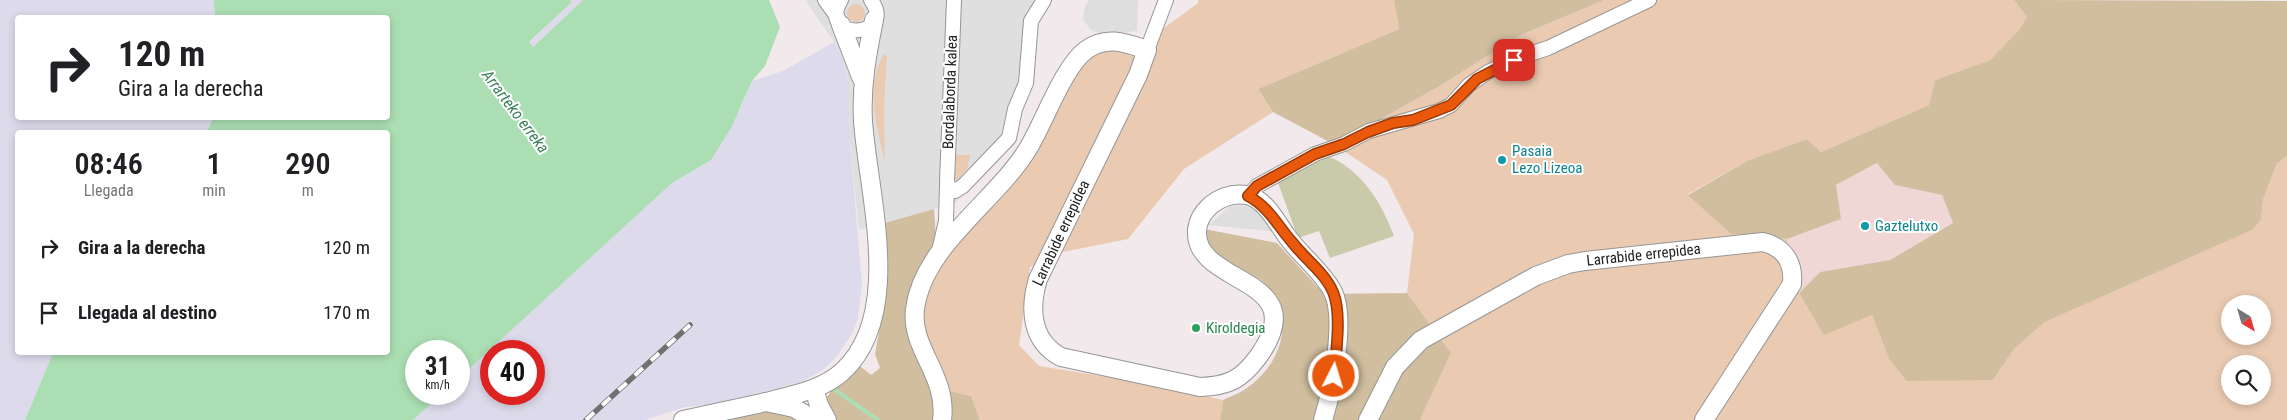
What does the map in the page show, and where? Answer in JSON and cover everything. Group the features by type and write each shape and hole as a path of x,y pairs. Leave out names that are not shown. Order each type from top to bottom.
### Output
{"street":[{"path":"824,0 839,21 853,53 862,82"},
{"path":"841,0 837,11 839,21 852,32 859,32 870,26 874,7"},
{"name":"Bordalaborda kalea","path":"937,256 945,231 950,188 954,0"},
{"path":"950,188 961,188 1009,138 1015,109 1026,83 1031,22 1044,0"},
{"path":"942,420 941,389 918,338 914,318 921,287 937,256 1025,154 1075,61 1094,46 1115,41 1129,43 1147,50 1166,0"},
{"path":"1323,420 1332,388 1335,363 1337,315 1334,292 1326,280 1293,244 1270,212 1248,196 1263,182 1315,154 1377,129 1451,105 1469,85 1488,72 1548,48 1649,0"},
{"path":"816,420 804,400 807,392 842,372 852,361 866,339 873,321 877,276 876,217 863,123 862,82 874,7"},
{"name":"Larrabide errepidea","path":"1147,50 1138,75 1038,279 1033,295 1033,309 1036,329 1040,339 1052,352 1061,356 1200,387 1220,386 1243,374 1267,342 1273,319 1271,308 1261,292 1250,284 1215,266 1205,257 1197,236 1200,218 1213,204 1223,197 1236,194 1248,196"},
{"name":"Larrabide errepidea","path":"1368,420 1395,367 1421,340 1536,276 1568,264 1585,261 1763,242 1775,245 1789,262 1793,276 1792,284 1704,420"},
{"path":"683,420 766,402 812,389"},
{"path":"812,389 827,420"},
{"path":"766,402 794,408 816,420"}],"shaded area":[{"path":"0,0 214,0 215,15 15,15 15,120 212,120 208,130 15,130 15,355 52,355 25,420 0,420"},
{"path":"570,0 583,0 533,47 529,43 572,2"},
{"path":"805,0 1053,0 1041,14 1036,28 1029,91 1015,139 954,204 859,230 850,144 849,83 843,60 834,42"},
{"path":"1089,0 1138,0 1137,31 1102,35 1090,29 1083,19 1085,6"},
{"path":"1198,0 1394,0 1399,29 1258,89 1273,112 1184,169 1128,239 1063,252 1030,267 1019,345 1039,366 1152,384 1223,400 1220,420 980,420 971,396 941,389 918,338 921,287 1019,161 1071,68 1101,43 1138,47 1198,3"},
{"path":"1394,0 1604,0 1521,35 1438,87 1335,145 1273,112 1258,89 1399,29"},
{"path":"1604,0 2014,0 2027,17 2019,30 1990,60 1935,80 1929,105 1821,152 1807,139 1749,160 1688,194 1731,234 1787,239 1799,293 1824,334 1872,315 1889,359 1993,380 2014,349 2045,322 2252,230 2261,220 2263,200 2277,163 2287,156 2287,420 1420,420 1451,353 1407,293 1414,234 1387,180 1335,145 1438,87 1521,35"},
{"path":"2014,0 2287,1 2287,156 2277,163 2263,200 2261,220 2252,230 2045,322 2014,349 1993,380 1907,381 1889,359 1872,315 1824,335 1799,293 1820,272 1890,260 1953,223 1942,195 1895,185 1877,163 1836,185 1841,219 1787,239 1731,234 1688,195 1749,160 1807,139 1821,152 1929,105 1935,80 1990,60 2019,30 2027,17"},
{"path":"856,4 862,7 865,13 862,19 856,22 850,19 847,13 850,7"},
{"path":"899,21 901,21 894,173 886,173 884,109 887,56 884,54 887,33 894,33"},
{"path":"834,42 843,60 849,83 850,144 862,284 858,319 852,334 837,356 824,369 803,381 779,388 715,404 685,407 645,420 413,420 430,405 470,405 470,368 480,359 480,405 545,405 545,340 501,340 672,183 711,160 741,107 752,81 783,71"},
{"path":"884,54 887,56 884,109 885,162 876,121 873,93 878,66"},
{"path":"954,155 970,155 967,169 957,180 954,180"},
{"path":"1330,157 1352,171 1370,189 1394,236 1330,258 1319,231 1298,238 1276,177"},
{"path":"1878,163 1895,185 1942,195 1953,223 1890,260 1820,272 1799,293 1787,239 1840,219 1836,185"},
{"path":"1245,205 1263,214 1278,232 1209,225 1229,207"},
{"path":"934,209 937,255 915,307 941,389 971,396 980,420 827,420 825,400 833,388 860,366 871,375 880,368 875,354 883,309 885,223"},
{"path":"1204,229 1277,243 1324,294 1407,293 1451,353 1420,420 1220,420 1223,400 1247,388 1270,365 1277,352 1282,324 1273,296 1263,282 1219,257 1210,247"},
{"path":"760,412 779,412 801,420 729,420"}],"water":[{"path":"214,0 570,0 572,2 529,42 533,47 583,0 769,0 780,27 765,66 752,81 731,128 711,160 672,183 501,340 480,340 480,359 470,368 470,340 405,340 405,405 430,405 413,420 25,420 52,355 390,355 390,130 208,130 212,120 390,120 390,15 215,15"}],"waterway":[{"name":"Arrarteko erreka","path":"835,390 878,420"}],"railway":[{"path":"586,420 690,325"}],"place":[{"name":"Pasaia Lezo Lizeoa","path":"1502,160"},
{"name":"Gaztelutxo","path":"1865,226"},
{"name":"Kiroldegia","path":"1196,328"}],"route":[{"path":"1334,376 1337,333 1334,292 1326,280 1293,244 1270,212 1255,199 1248,196 1257,186 1315,154 1344,144 1368,132 1393,123 1413,120 1451,105 1477,79 1514,60"}]}
